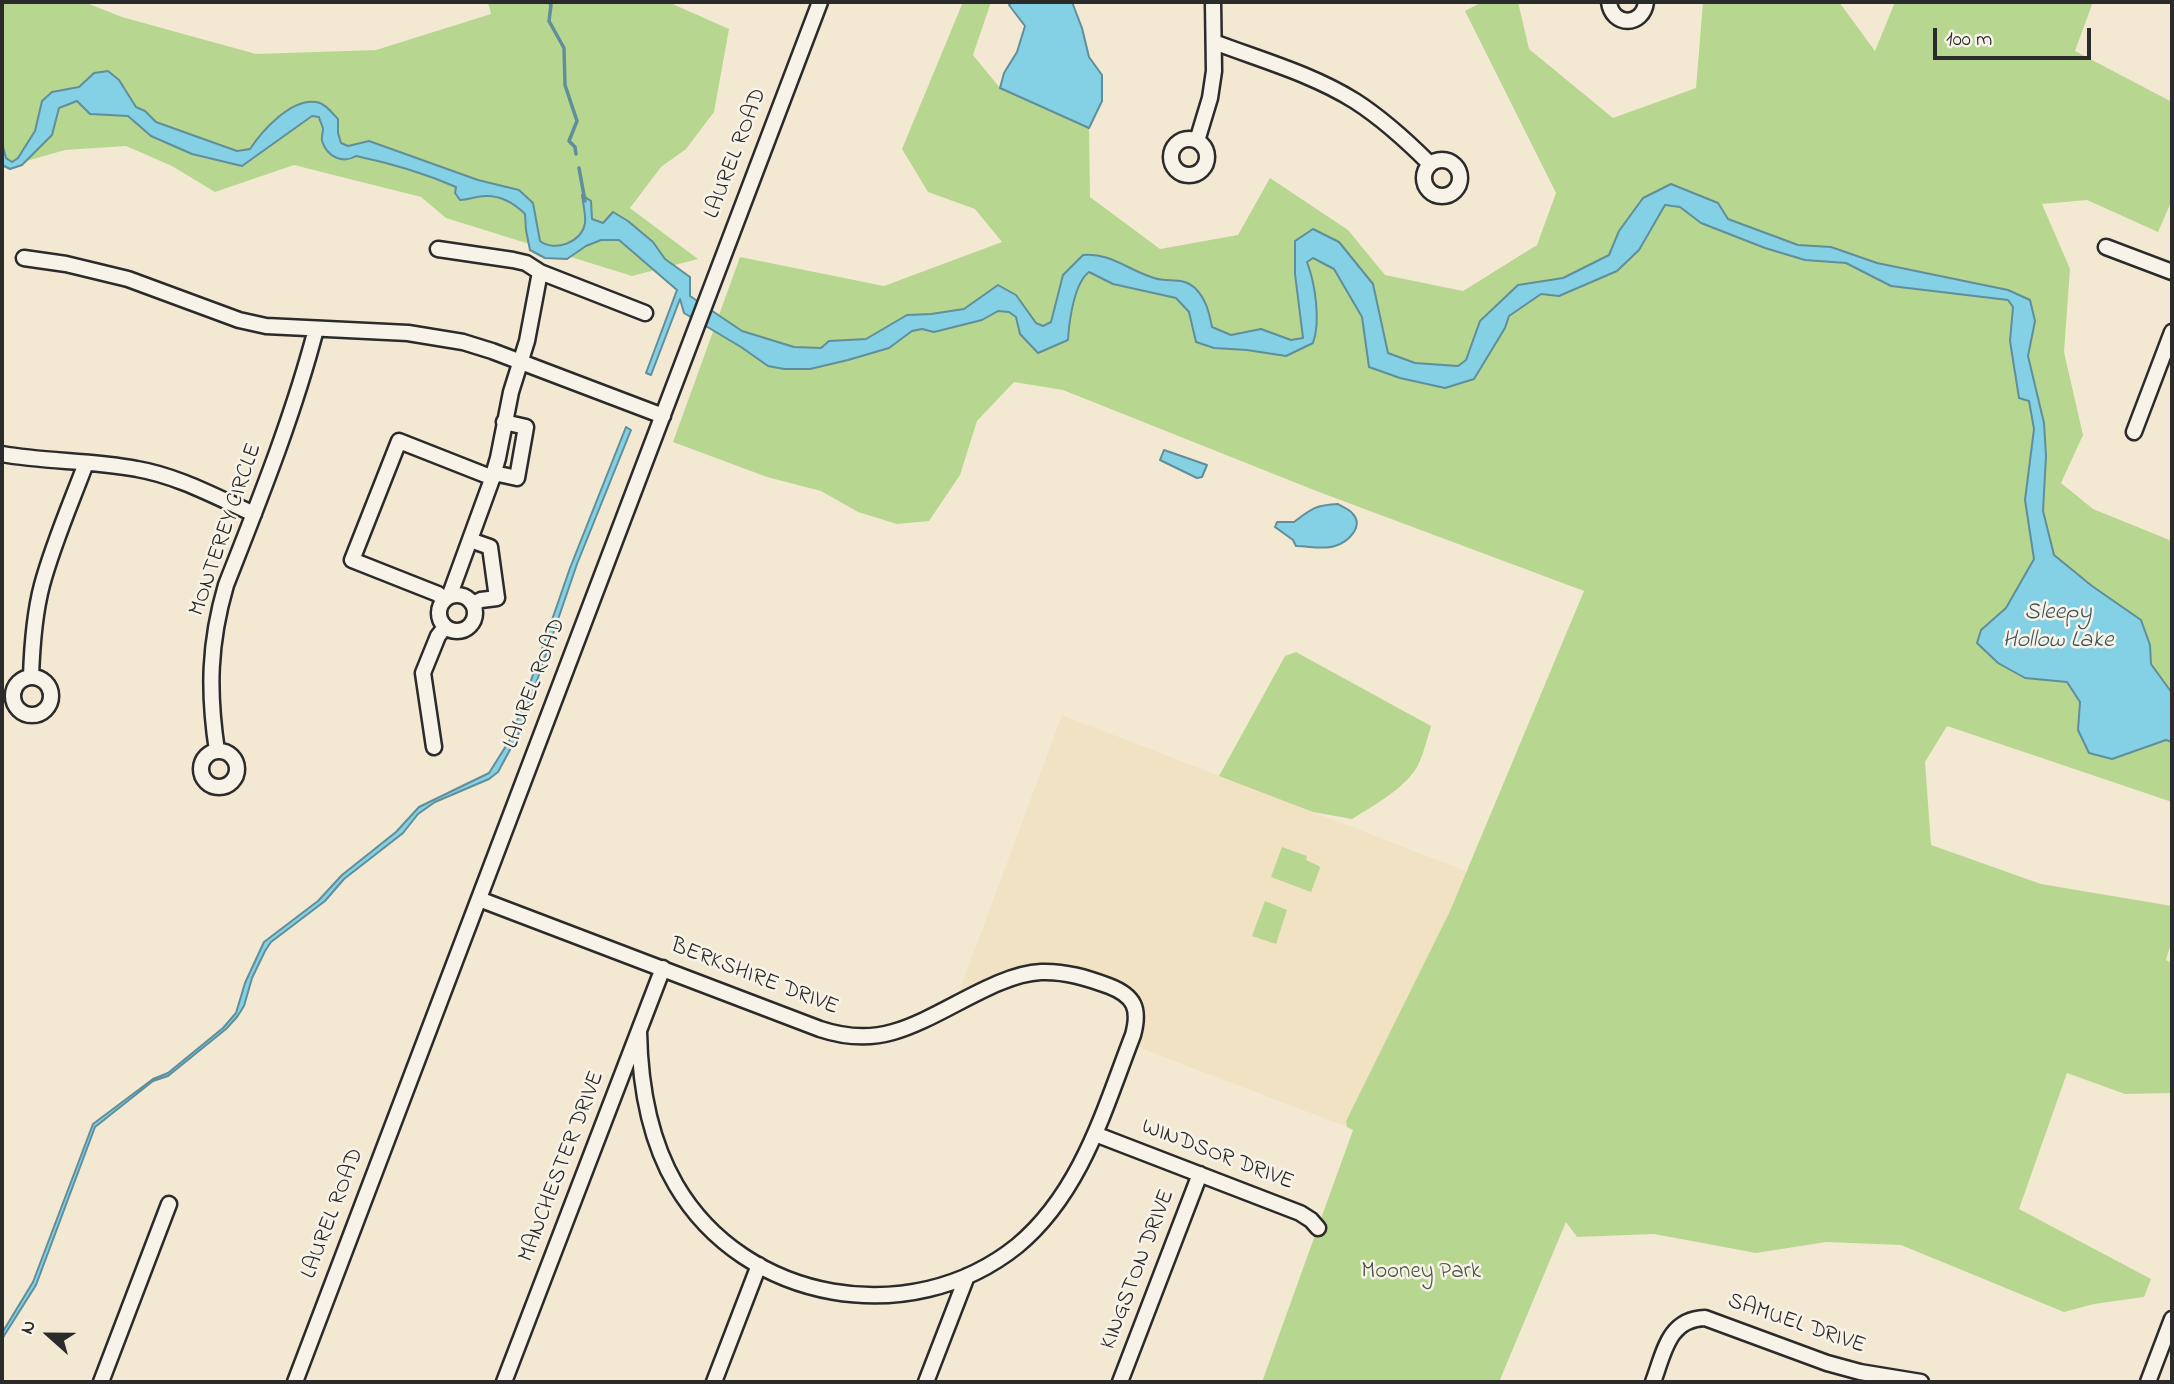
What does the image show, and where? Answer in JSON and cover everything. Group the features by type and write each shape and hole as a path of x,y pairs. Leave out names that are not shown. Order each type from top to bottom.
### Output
{"street":[{"name":"LAUREL ROAD","path":"295,1382 820,2"},
{"path":"1198,141 1210,98 1214,71 1213,2"},
{"path":"1609,2 1618,18 1630,21 1644,12 1646,2"},
{"path":"1214,42 1310,79 1353,100 1399,134 1430,164"},
{"path":"2106,247 2172,272"},
{"path":"438,249 526,263 540,272 645,313"},
{"path":"24,258 66,264 128,279 239,320 266,326 408,333 463,342 663,416"},
{"path":"504,422 526,427 517,478 493,475 399,441 352,559 447,598 461,595 467,597 473,604 474,618 467,628 456,631 445,627 439,617 441,605 447,598 493,475 504,422 527,341 540,272"},
{"name":"MONTEREY CIRCLE","path":"217,751 211,701 213,642 226,585 302,384 316,329"},
{"path":"2134,432 2172,332"},
{"path":"2,454 127,467 164,476 254,514"},
{"path":"32,677 32,644 42,587 51,555 86,463"},
{"path":"470,540 490,548 497,598 473,604"},
{"path":"434,747 423,673 438,636 445,627"},
{"name":"BERKSHIRE DRIVE","path":"479,899 820,1029 849,1036 894,1032 1002,983 1033,973 1061,973 1122,991 1132,1000 1137,1017 1133,1035 1095,1134"},
{"name":"MANCHESTER DRIVE","path":"504,1382 663,968"},
{"path":"639,1032 639,1060 657,1144 670,1175 688,1203 731,1247 759,1265 798,1283 854,1296 900,1294 958,1280 1011,1250 1047,1217 1073,1179 1095,1134"},
{"name":"WINDSOR DRIVE","path":"1095,1134 1300,1213 1318,1228"},
{"name":"KINGSTON DRIVE","path":"1120,1382 1200,1174"},
{"path":"101,1382 169,1204"},
{"path":"714,1382 759,1265"},
{"path":"926,1382 967,1276"},
{"name":"SAMUEL DRIVE","path":"1653,1382 1671,1335 1677,1327 1685,1322 1705,1318 1827,1363 1860,1372 1921,1382"},
{"path":"2148,1382 2172,1319"}],"shaded area":[{"path":"1062,715 1466,871 1450,911 1346,1121 1347,1127 1135,1046 1145,1018 1138,995 1125,984 1074,965 1035,965 1006,974 957,997"}],"green space":[{"path":"2,2 84,2 122,17 256,54 376,50 491,14 488,2 668,2 729,29 714,112 686,149 661,167 630,208 698,259 632,276 446,218 421,197 294,165 215,192 172,166 126,146 65,150 2,168"},
{"name":"Mooney Park","path":"963,2 991,2 973,55 1000,88 1089,128 1090,197 1160,249 1238,235 1270,178 1348,230 1385,275 1463,291 1537,245 1556,193 1465,11 1482,2 1518,2 1529,49 1613,118 1696,88 1703,2 1839,2 1875,51 1895,2 2093,2 2075,51 2172,102 2172,200 2158,232 2087,200 2042,204 2070,269 2064,352 2083,435 2061,483 2093,509 2172,541 2172,802 1947,726 1925,762 1931,845 2041,884 2172,906 2172,940 2166,960 2172,963 2172,1093 2125,1094 2067,1073 2019,1209 2151,1279 2144,1297 2094,1304 2064,1312 1901,1245 1826,1242 1756,1253 1654,1234 1577,1237 1566,1222 1499,1382 1262,1382 1353,1130 1347,1127 1346,1121 1450,911 1584,591 1319,492 1063,390 1014,382 977,421 960,475 929,521 897,524 858,512 821,491 767,477 673,442 740,257 884,286 1002,242 975,209 928,192 902,149"},
{"path":"1296,652 1431,726 1419,763 1407,780 1390,795 1352,819 1313,812 1219,776 1285,656"},
{"path":"1282,847 1307,856 1306,860 1319,866 1311,892 1271,877"},
{"path":"1265,901 1287,910 1276,944 1252,936"}],"water":[{"path":"1012,2 1072,2 1089,57 1102,75 1102,101 1089,128 1000,88 1004,73 1017,52 1025,26 1009,5"},
{"name":"Sleepy Hollow Lake","path":"108,71 119,80 136,107 145,111 156,122 237,151 250,149 287,110 306,102 319,103 338,119 341,143 348,146 369,141 478,180 519,190 533,203 540,241 553,246 567,244 583,230 585,213 582,195 591,201 592,219 603,223 613,212 653,242 665,259 690,277 690,296 742,331 794,347 821,348 829,341 866,339 907,315 964,309 998,285 1016,295 1036,323 1043,326 1051,322 1063,275 1083,255 1102,256 1154,278 1190,284 1204,301 1212,327 1231,335 1261,329 1291,340 1303,338 1295,274 1295,241 1313,229 1339,242 1373,284 1388,353 1415,363 1458,366 1466,360 1480,321 1518,285 1563,278 1609,255 1619,231 1643,198 1671,184 1718,203 1728,219 1798,245 1831,247 1877,263 2008,290 2030,300 2035,321 2028,356 2044,423 2046,456 2043,511 2054,555 2141,620 2150,645 2151,664 2172,693 2172,742 2166,740 2112,759 2089,753 2078,730 2080,702 2067,682 2025,678 1998,663 1977,643 1981,630 2006,608 2034,559 2025,500 2034,429 2029,401 2019,398 2010,341 2013,307 2008,300 1891,286 1846,263 1805,260 1765,248 1701,223 1680,207 1665,205 1639,250 1617,271 1559,296 1541,294 1509,316 1505,328 1474,379 1445,388 1400,378 1369,367 1362,317 1334,269 1313,258 1307,262 1316,302 1317,324 1313,343 1286,356 1214,348 1196,342 1189,312 1176,298 1113,284 1089,272 1076,294 1068,340 1038,353 1020,334 1016,317 1009,312 998,311 982,320 934,332 922,329 912,331 889,348 810,369 768,366 684,313 680,299 651,375 646,373 677,290 619,240 601,240 567,259 545,258 530,250 525,214 515,205 491,196 460,200 455,193 456,187 419,173 356,156 346,159 336,157 324,147 319,117 312,116 242,166 192,154 151,136 128,116 90,114 77,101 59,108 52,135 22,165 10,169 2,165 2,143 6,158 12,162 18,158 35,131 42,101 52,92 79,87 94,73"},
{"path":"626,427 631,430 577,564 519,733 498,772 489,779 435,802 418,814 403,833 344,879 325,901 271,942 252,978 244,1006 226,1029 168,1076 153,1081 95,1127 36,1285 2,1339 2,1333 33,1282 93,1124 153,1079 168,1073 223,1028 236,1013 245,983 264,942 318,901 342,875 396,832 419,807 489,773 511,738 570,568"},
{"path":"1164,450 1207,465 1202,477 1197,478 1160,460"},
{"path":"1338,504 1351,512 1357,523 1350,537 1335,546 1296,546 1293,540 1275,527 1277,522 1294,522 1318,507"}],"waterway":[{"path":"549,2 549,21 564,48 565,85 577,121 569,141 575,147 576,154"},
{"path":"579,168 585,201"}]}
